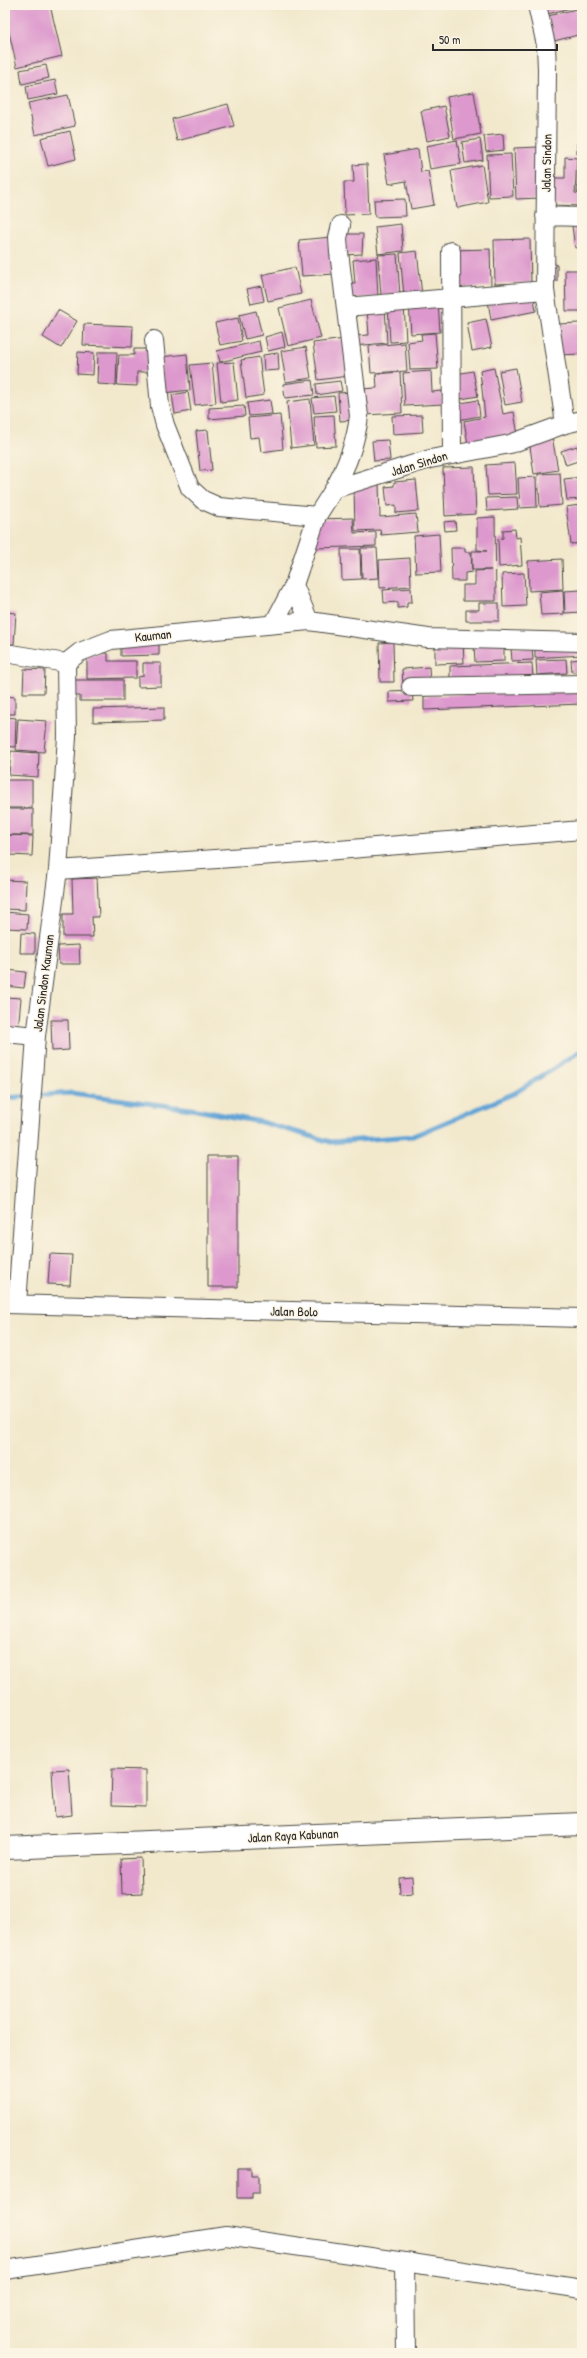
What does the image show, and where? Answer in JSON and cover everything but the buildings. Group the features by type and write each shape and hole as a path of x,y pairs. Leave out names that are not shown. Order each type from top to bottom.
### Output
{"street":[{"name":"Jalan Sindon","path":"537,5 546,45 547,69 545,290 565,424"},
{"path":"545,216 582,217"},
{"path":"274,623 294,586 317,516 344,472 357,434 359,416 339,252 338,238 341,225"},
{"name":"Jalan Sindon","path":"334,489 430,459 452,455 451,251"},
{"path":"346,307 545,290"},
{"path":"154,340 160,406 165,425 190,488 203,500 219,507 317,516"},
{"path":"452,455 510,444 565,424 582,420"},
{"path":"294,586 309,621 428,638 582,642"},
{"name":"Kauman","path":"66,663 80,652 110,640 274,623 309,621"},
{"path":"5,653 66,663"},
{"name":"Jalan Sindon Kauman","path":"11,1304 31,1109 36,1036 58,870 67,737 66,663"},
{"path":"411,687 582,684"},
{"path":"58,870 302,854 582,830"},
{"path":"5,1033 36,1036"},
{"name":"Jalan Bolo","path":"11,1304 582,1318"},
{"name":"Jalan Raya Kabunan","path":"5,1848 582,1824"},
{"path":"5,2270 226,2236 582,2289"},
{"path":"405,2262 406,2353"}],"waterway":[{"path":"5,1098 72,1093 191,1109 261,1122 331,1142 413,1136 515,1093 582,1050"}]}
